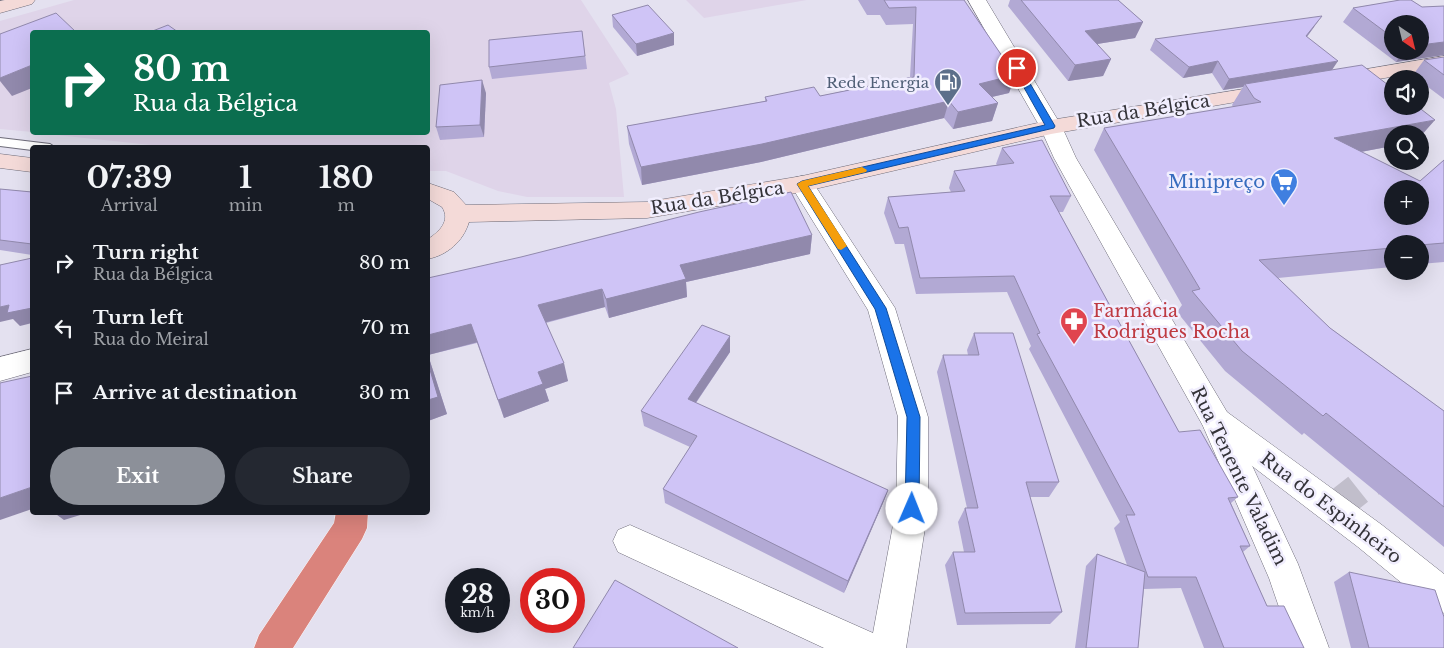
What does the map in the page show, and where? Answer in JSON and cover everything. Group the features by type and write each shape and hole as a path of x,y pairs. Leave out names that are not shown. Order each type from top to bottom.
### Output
{"highway":[{"path":"272,648 350,528 352,515"}],"main road":[{"path":"0,7 26,0"},
{"path":"1319,82 1444,62"},
{"name":"Rua da Bélgica","path":"458,214 647,210 802,184 1051,126 1290,87"},
{"path":"430,192 445,196 454,204 458,214 456,224 449,235 438,245 430,249"}],"street":[{"name":"Rua Tenente Valadim","path":"977,0 1051,126 1065,158 1216,421 1286,576 1311,648"},
{"path":"802,184 881,308 914,417 912,509 888,648"},
{"path":"0,369 30,362"},
{"name":"Rua do Espinheiro","path":"1216,421 1370,536 1444,596"},
{"path":"630,541 865,648"}],"lane":[{"path":"0,142 30,146"}],"shaded area":[{"path":"74,0 581,0 629,74 609,83 616,109 624,197 527,197 498,191 446,171 430,171 430,145 151,145 56,135 430,135 430,30 30,30 30,132 0,129 0,21"},
{"path":"686,0 807,0 704,18"}],"building":[{"path":"884,0 964,0 1015,75 979,84 998,103 958,112 949,101 762,144 641,167 627,126 767,101 765,97 814,87 820,96 914,77 916,7 889,8"},
{"path":"1021,0 1118,0 1143,22 1085,31 1111,59 1075,65"},
{"path":"1400,0 1411,0 1422,7 1444,6 1444,42 1429,44 1429,15 1384,15 1384,31 1353,8"},
{"path":"648,5 674,33 636,44 612,15"},
{"path":"56,13 74,30 30,30 30,66 0,78 0,34"},
{"path":"1322,16 1306,36 1338,61 1229,79 1218,61 1189,67 1155,39"},
{"path":"168,25 175,30 155,30"},
{"path":"582,31 585,56 489,67 489,40"},
{"path":"1444,57 1444,75 1424,60"},
{"path":"1362,65 1384,82 1384,115 1429,115 1435,120 1407,125 1384,125 1384,129 1334,138 1384,163 1384,170 1398,170 1418,180 1384,180 1384,225 1429,225 1429,180 1421,180 1444,160 1444,243 1429,244 1429,235 1384,235 1384,249 1259,260 1330,328 1444,411 1444,507 1326,413 1323,416 1242,351 1192,291 1200,289 1104,128 1261,102 1254,98 1245,84"},
{"path":"482,80 480,125 436,127 440,85"},
{"path":"1042,140 1071,196 1050,196 1179,432 1200,430 1238,497 1228,498 1250,546 1240,546 1267,606 1284,606 1304,648 1224,648 1196,577 1148,577 1126,515 1135,515 1037,334 1040,333 1014,276 920,278 908,227 899,228 888,197 965,191 954,171 1014,163 1002,148"},
{"path":"0,189 30,192 30,244 0,240"},
{"path":"791,192 812,235 680,265 686,279 606,299 602,289 538,305 564,363 538,372 543,384 498,400 471,324 430,334 430,278 521,257 699,212"},
{"path":"30,258 30,308 7,313 9,305 0,307 0,265"},
{"path":"702,325 730,336 688,399 888,490 848,581 663,489 697,436 641,411"},
{"path":"974,333 1013,333 1059,482 1026,482 1062,612 965,613 953,552 975,552 965,508 978,508 943,355 979,355"},
{"path":"430,370 438,397 430,399"},
{"path":"30,376 30,488 0,498 0,383"},
{"path":"1097,554 1145,572 1138,648 1086,648"},
{"path":"1349,572 1435,590 1444,617 1444,648 1369,648"},
{"path":"615,580 738,648 573,648 582,633 585,633 585,629"}],"tunnel":[{"path":"1333,509 1366,483 1444,444"}],"slow traffic":[{"path":"841,246 802,184 862,170"}],"place":[{"name":"Rede Energia","path":"948,106"},
{"name":"Minipreço","path":"1284,206"},
{"name":"Farmácia Rodrigues Rocha","path":"1074,345"}],"route":[{"path":"912,509 914,417 881,308 802,184 1051,126 1017,68"}]}
